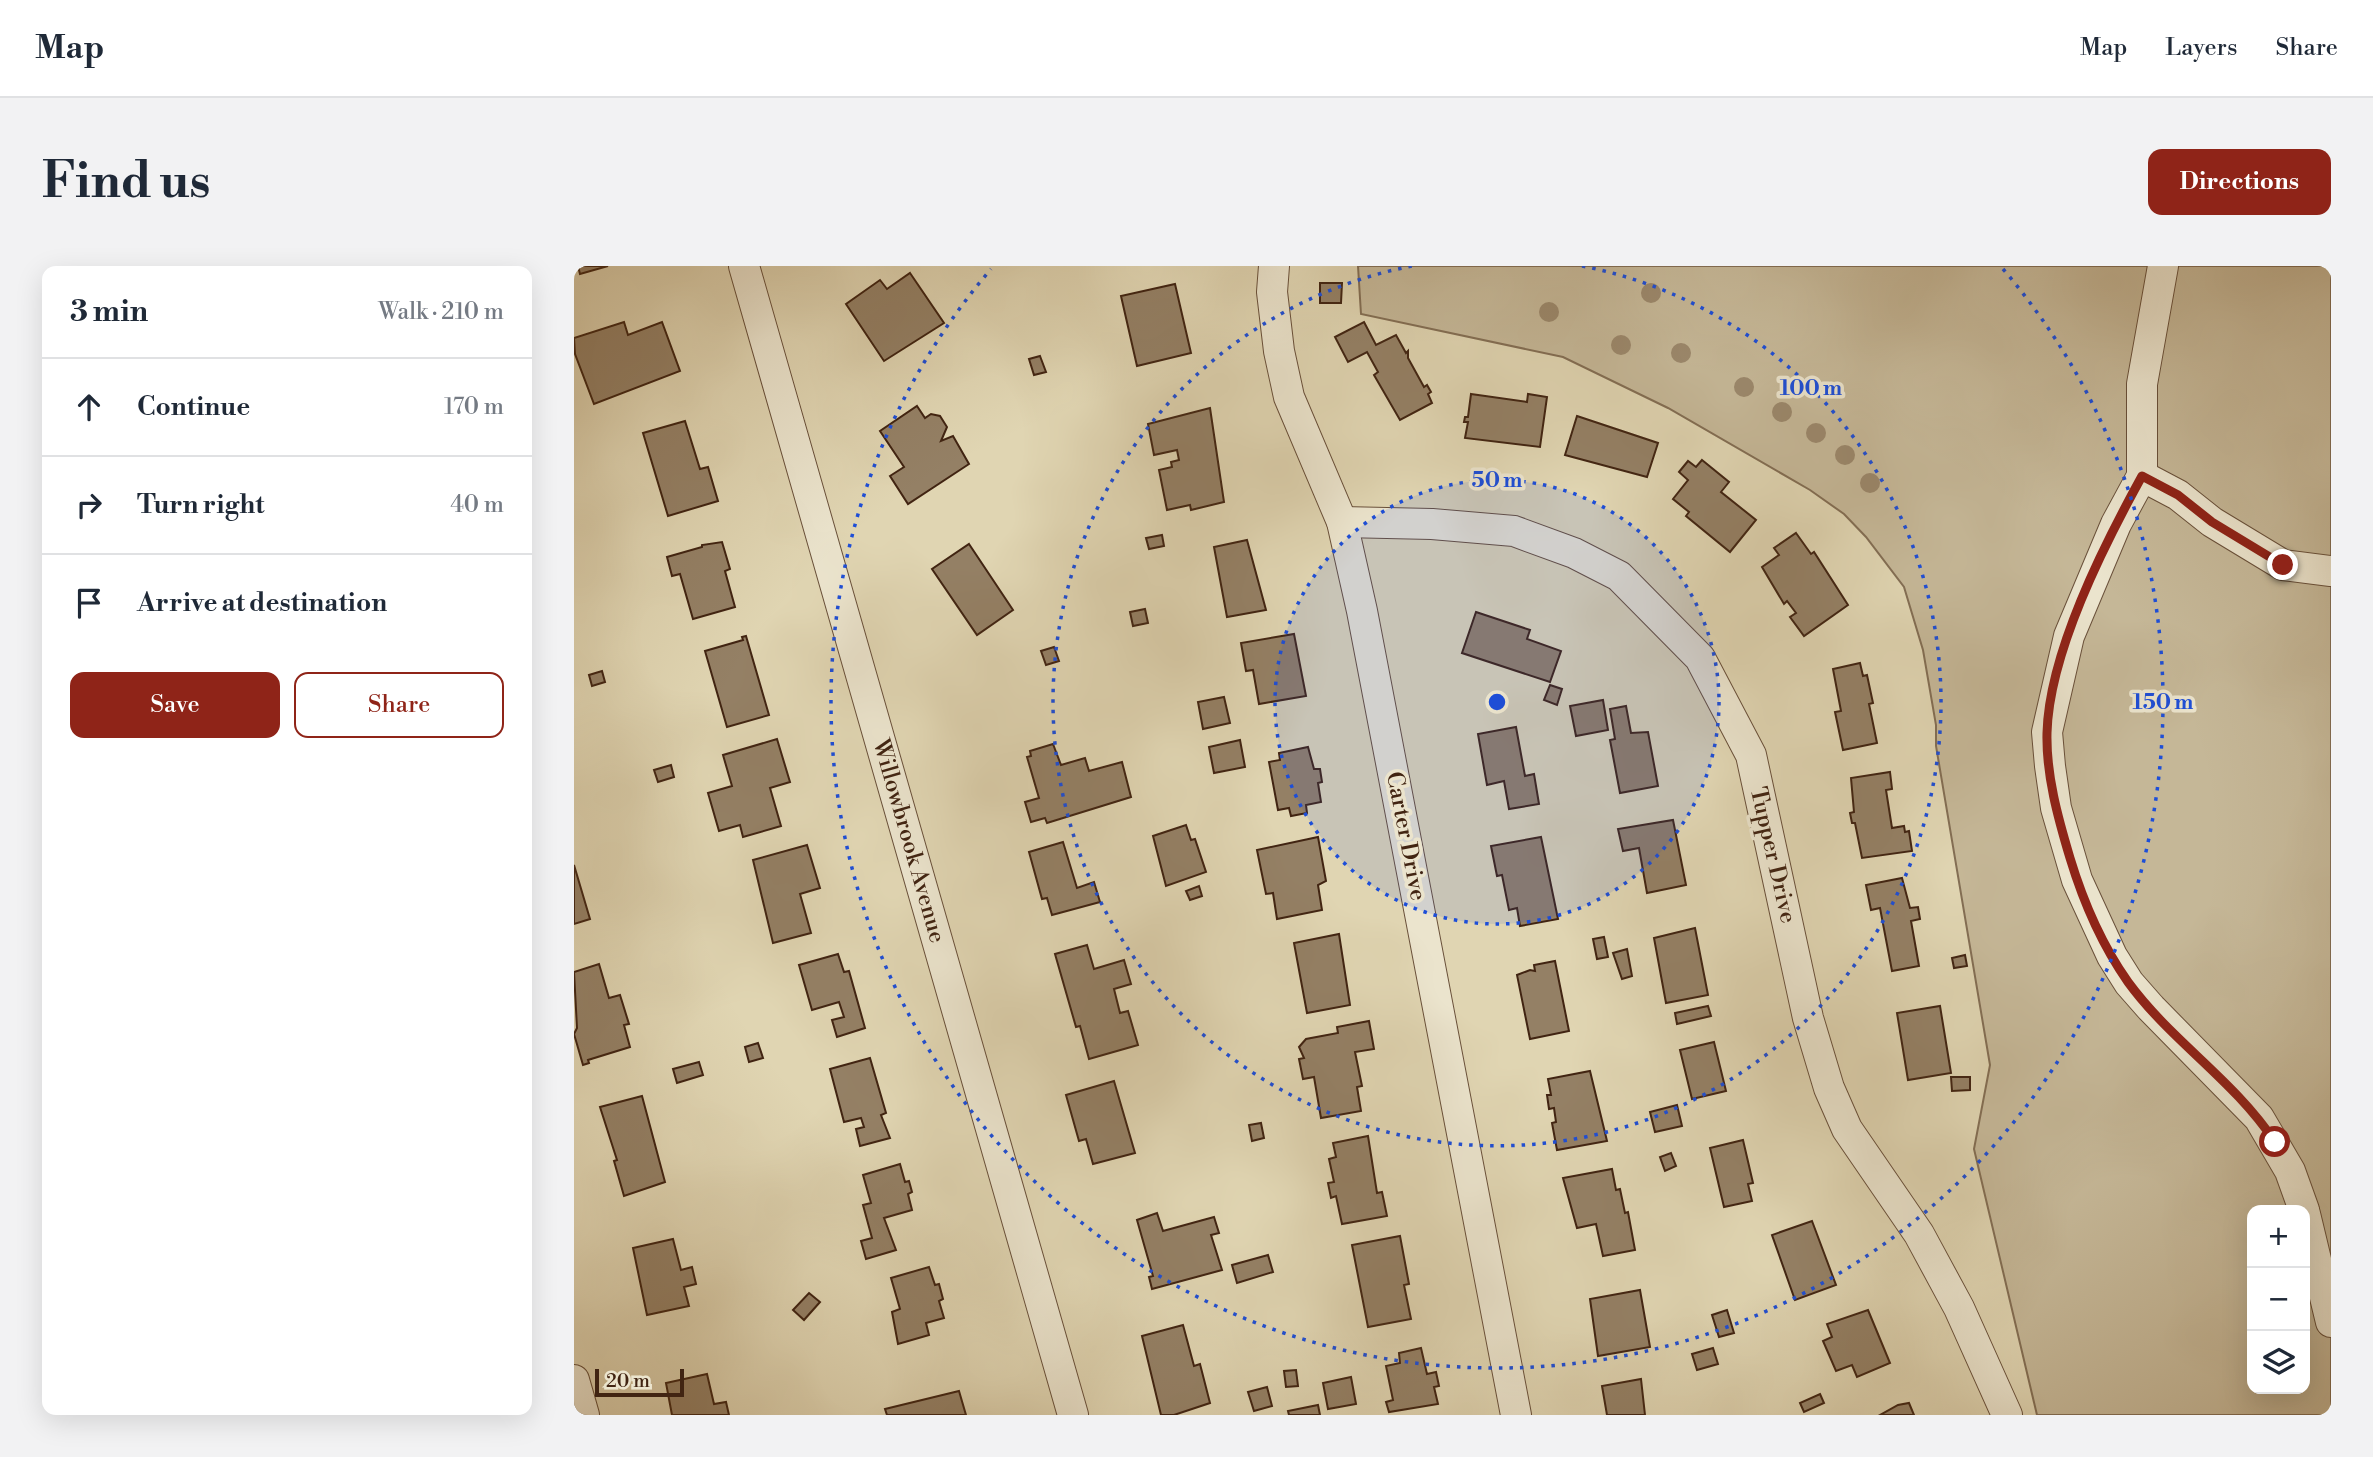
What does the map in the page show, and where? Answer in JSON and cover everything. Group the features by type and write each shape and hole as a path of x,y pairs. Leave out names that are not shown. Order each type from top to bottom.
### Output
{"street":[{"name":"Willowbrook Avenue","path":"744,266 1073,1415"},
{"name":"Carter Drive","path":"1274,266 1272,292 1279,351 1289,397 1342,522 1363,611 1516,1415"},
{"path":"2163,266 2142,384 2142,476 2116,524 2081,601 2059,670 2047,732 2056,808 2077,880 2092,918 2129,983 2259,1118 2290,1171 2302,1205"},
{"path":"2142,476 2178,495 2212,522 2283,565 2331,571"},
{"name":"Tupper Drive","path":"1342,522 1432,524 1514,531 1574,553 1619,576 1700,658 1751,755 1808,1018 1829,1088 1847,1129 1919,1234 1959,1308 2007,1415"},
{"path":"2310,1236 2331,1322"},
{"path":"574,1380 584,1415"}],"shaded area":[{"path":"1358,266 2331,266 2331,1415 2037,1415 1974,1149 1990,1065 1936,746 1936,725 1923,650 1904,587 1866,537 1844,514 1810,490 1668,408 1563,357 1361,314"}],"building":[{"path":"578,266 608,266 580,274"},
{"path":"910,273 944,323 884,361 846,304 880,280 887,289"},
{"path":"1320,283 1342,283 1341,303 1320,303"},
{"path":"1175,284 1191,353 1137,366 1121,296"},
{"path":"624,322 628,335 662,322 680,371 594,404 575,354 574,338"},
{"path":"1364,322 1376,345 1396,335 1406,353 1408,351 1408,358 1424,387 1427,385 1431,392 1428,394 1432,403 1400,420 1374,375 1378,372 1367,352 1348,362 1335,337"},
{"path":"1040,356 1046,372 1034,375 1029,359"},
{"path":"1471,394 1527,402 1528,394 1547,397 1540,447 1465,438 1468,422 1464,422 1465,417 1468,417"},
{"path":"917,406 925,418 931,414 940,416 947,427 941,441 953,436 969,464 908,504 890,476 904,467 880,431"},
{"path":"1210,408 1224,502 1191,510 1190,505 1167,510 1159,470 1172,467 1171,462 1179,460 1177,450 1154,455 1148,424"},
{"path":"1577,416 1658,443 1647,477 1565,455"},
{"path":"685,421 700,469 708,467 718,501 668,516 643,433"},
{"path":"1702,460 1729,482 1721,492 1756,520 1730,552 1686,516 1689,512 1673,499 1688,480 1679,472 1688,461 1696,467"},
{"path":"1796,533 1811,554 1814,552 1848,605 1804,636 1790,617 1796,613 1787,601 1784,604 1762,567 1779,555 1774,548"},
{"path":"1162,535 1164,546 1149,549 1146,538"},
{"path":"1247,540 1266,610 1227,617 1214,547"},
{"path":"722,542 730,569 725,571 735,607 693,619 680,574 672,576 667,557 702,545"},
{"path":"969,544 1013,610 977,635 932,569"},
{"path":"1145,609 1148,623 1133,626 1130,612"},
{"path":"1476,612 1530,630 1527,639 1561,651 1550,682 1462,653"},
{"path":"1294,634 1306,696 1259,704 1253,670 1246,671 1241,643"},
{"path":"746,636 769,715 727,727 705,651 743,640 742,637"},
{"path":"1054,647 1059,661 1046,665 1041,651"},
{"path":"1860,663 1863,676 1867,675 1873,703 1869,704 1877,743 1843,750 1835,712 1841,711 1833,669"},
{"path":"602,671 605,682 592,686 589,675"},
{"path":"1550,685 1562,689 1557,705 1544,700"},
{"path":"1224,697 1230,723 1203,729 1198,702"},
{"path":"1603,700 1608,730 1576,736 1570,706"},
{"path":"1626,706 1631,733 1648,732 1658,786 1620,793 1610,740 1615,739 1610,709"},
{"path":"1516,727 1525,776 1534,774 1539,804 1509,809 1504,781 1487,785 1478,734"},
{"path":"777,739 790,782 770,788 781,826 743,837 740,825 719,831 708,793 732,786 723,755"},
{"path":"1240,740 1245,767 1214,773 1209,747"},
{"path":"1053,744 1061,765 1085,758 1089,771 1122,762 1131,797 1047,823 1045,818 1031,822 1025,802 1039,798 1027,757 1031,756 1030,751"},
{"path":"1308,747 1314,769 1320,769 1322,782 1318,783 1321,802 1306,805 1307,813 1291,816 1289,808 1278,810 1269,762 1280,760 1279,753"},
{"path":"671,765 674,777 658,782 654,770"},
{"path":"1890,772 1892,789 1886,790 1892,828 1904,826 1905,832 1909,831 1912,851 1862,858 1855,823 1852,823 1850,813 1854,812 1851,778"},
{"path":"1673,820 1686,885 1647,893 1639,848 1623,851 1618,829"},
{"path":"1186,825 1191,840 1195,839 1206,872 1166,886 1153,836"},
{"path":"1318,837 1326,881 1318,885 1322,910 1277,919 1273,893 1266,894 1257,850"},
{"path":"1541,837 1558,919 1520,926 1517,908 1509,910 1502,875 1497,876 1491,846"},
{"path":"1063,842 1077,888 1094,882 1100,902 1052,915 1047,898 1042,899 1029,852"},
{"path":"807,845 820,888 800,894 811,933 773,943 753,860"},
{"path":"574,865 590,919 574,924"},
{"path":"1902,878 1910,908 1918,907 1920,919 1911,921 1919,966 1892,971 1880,908 1871,910 1866,885"},
{"path":"1199,886 1202,896 1190,900 1186,891"},
{"path":"1695,928 1708,995 1666,1003 1654,938"},
{"path":"1339,934 1350,1005 1307,1013 1294,943"},
{"path":"1604,937 1608,957 1597,959 1593,939"},
{"path":"1087,945 1094,969 1124,960 1131,984 1114,989 1120,1013 1128,1011 1138,1045 1089,1059 1080,1026 1076,1027 1055,954"},
{"path":"1627,949 1632,976 1622,979 1613,953"},
{"path":"838,954 844,972 849,971 865,1028 837,1037 832,1020 844,1017 839,1002 812,1010 799,965"},
{"path":"1965,955 1967,966 1954,968 1952,958"},
{"path":"1555,961 1569,1031 1530,1039 1517,975 1535,971 1534,965"},
{"path":"599,964 609,998 620,995 629,1024 624,1025 630,1047 588,1060 589,1063 583,1065 574,1034 577,1028 574,972"},
{"path":"1708,1006 1711,1016 1677,1024 1675,1013"},
{"path":"1940,1006 1951,1073 1908,1080 1897,1013"},
{"path":"1369,1021 1374,1049 1355,1052 1362,1086 1357,1087 1361,1111 1321,1118 1314,1077 1303,1079 1299,1059 1304,1058 1299,1047 1306,1039 1338,1033 1337,1027"},
{"path":"1714,1042 1726,1091 1692,1099 1680,1050"},
{"path":"758,1043 763,1058 749,1062 745,1047"},
{"path":"870,1058 886,1113 881,1115 890,1138 860,1146 856,1129 864,1127 861,1118 844,1122 830,1069"},
{"path":"699,1062 703,1075 677,1083 673,1069"},
{"path":"1590,1071 1607,1141 1557,1150 1552,1123 1556,1122 1554,1108 1549,1109 1547,1095 1551,1095 1548,1079"},
{"path":"1951,1077 1970,1077 1970,1090 1952,1091"},
{"path":"1114,1081 1135,1153 1093,1164 1086,1139 1079,1141 1066,1095"},
{"path":"642,1096 665,1182 624,1196 614,1161 617,1160 600,1107"},
{"path":"1677,1105 1682,1126 1655,1132 1650,1112"},
{"path":"1261,1123 1264,1138 1252,1141 1249,1125"},
{"path":"1368,1136 1377,1193 1382,1192 1387,1216 1342,1224 1336,1196 1331,1198 1328,1183 1334,1182 1329,1159 1336,1157 1333,1143"},
{"path":"1743,1140 1753,1183 1748,1184 1752,1201 1724,1207 1710,1148"},
{"path":"1671,1153 1676,1166 1665,1171 1660,1157"},
{"path":"900,1164 905,1182 909,1181 912,1192 908,1194 912,1210 884,1218 896,1250 866,1259 861,1241 872,1238 863,1205 871,1203 863,1175"},
{"path":"1612,1169 1616,1190 1620,1189 1625,1213 1628,1212 1635,1250 1603,1256 1596,1224 1577,1228 1563,1178"},
{"path":"1157,1213 1163,1231 1214,1217 1219,1233 1211,1235 1222,1270 1152,1289 1149,1277 1153,1276 1137,1220"},
{"path":"1812,1221 1836,1285 1795,1300 1772,1235"},
{"path":"1400,1236 1409,1284 1404,1285 1411,1319 1368,1327 1352,1245"},
{"path":"673,1239 681,1270 692,1267 696,1284 684,1287 689,1306 647,1315 633,1248"},
{"path":"1268,1255 1273,1272 1237,1283 1232,1265"},
{"path":"929,1267 935,1285 939,1284 943,1299 939,1301 944,1318 926,1323 929,1335 898,1344 892,1312 900,1309 891,1278"},
{"path":"1640,1290 1650,1347 1598,1356 1590,1299"},
{"path":"809,1293 820,1302 804,1320 793,1310"},
{"path":"1727,1310 1734,1333 1719,1337 1712,1315"},
{"path":"1868,1310 1890,1363 1857,1377 1852,1365 1836,1371 1823,1341 1832,1337 1827,1324"},
{"path":"1183,1325 1194,1366 1200,1364 1210,1403 1174,1415 1161,1415 1142,1336"},
{"path":"1421,1348 1427,1374 1436,1372 1439,1386 1434,1387 1438,1404 1389,1412 1386,1402 1393,1400 1386,1366 1400,1363 1399,1353"},
{"path":"1713,1348 1718,1364 1697,1370 1692,1354"},
{"path":"1296,1370 1298,1386 1286,1387 1284,1371"},
{"path":"707,1374 714,1404 726,1402 729,1415 672,1415 666,1383"},
{"path":"1351,1377 1356,1404 1328,1409 1323,1383"},
{"path":"1641,1379 1645,1415 1607,1415 1602,1386"},
{"path":"1267,1387 1272,1406 1254,1411 1248,1392"},
{"path":"959,1391 966,1415 887,1415 885,1409"},
{"path":"1820,1394 1824,1403 1804,1412 1800,1403"},
{"path":"1909,1403 1914,1415 1880,1415 1898,1405"},
{"path":"1318,1405 1320,1415 1289,1415 1288,1411"}],"route":[{"path":"2275,1142 2241,1097 2129,983 2112,956 2092,918 2066,844 2056,808 2047,732 2059,670 2081,601 2116,524 2142,476 2178,495 2212,522 2283,565"}]}
